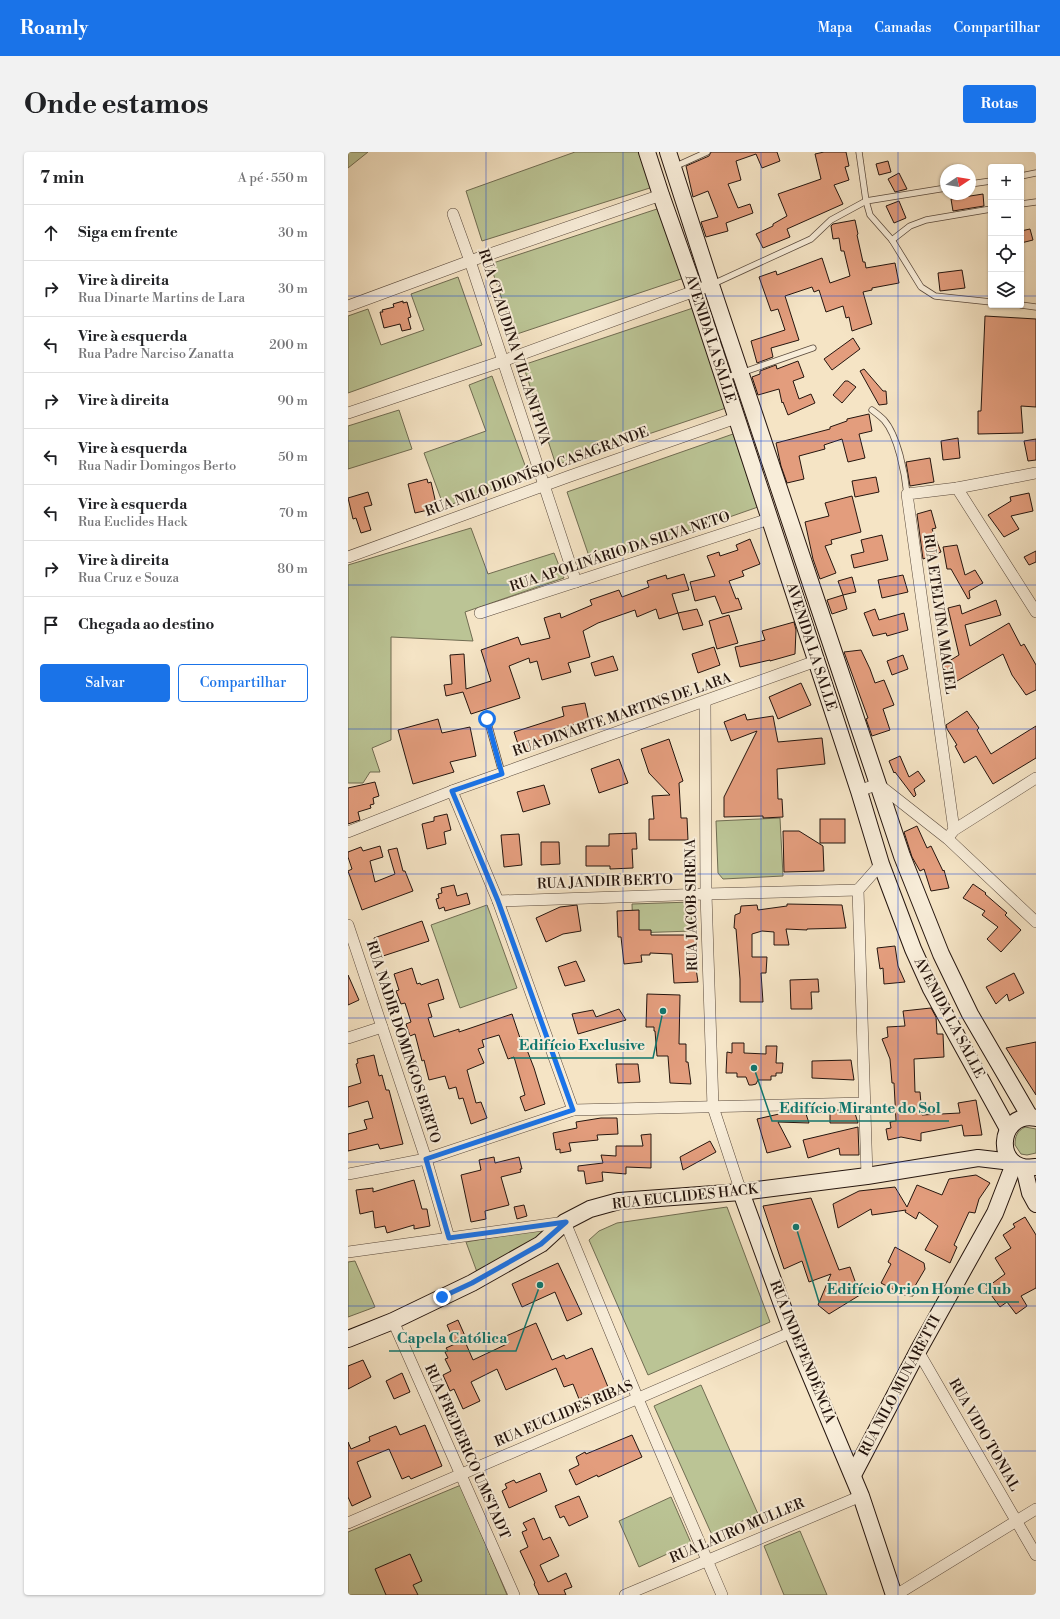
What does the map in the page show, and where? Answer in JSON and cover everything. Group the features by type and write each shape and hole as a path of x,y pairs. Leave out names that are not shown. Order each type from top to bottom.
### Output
{"main road":[{"name":"AVENIDA LA SALLE","path":"647,152 695,291 859,791 881,864 916,956 931,989 951,1025 1006,1135 1006,1153 1021,1166"},
{"name":"AVENIDA LA SALLE","path":"668,152 902,856 941,954 970,1014 1033,1117"},
{"path":"754,472 772,468"},
{"path":"951,1025 970,1014"},
{"name":"RUA EUCLIDES HACK","path":"566,1222 590,1209 619,1201 741,1192 867,1176 978,1158 998,1147 1017,1120 1033,1117"},
{"name":"RUA EUCLIDES HACK","path":"978,1158 1021,1166"},
{"path":"1010,1195 1034,1196 1021,1166"},
{"name":"RUA NILO MUNARETTI","path":"995,1213 1010,1195 1021,1166"},
{"name":"RUA NILO MUNARETTI","path":"853,1475 918,1351 1021,1166"},
{"name":"RUA INDEPENDÊNCIA","path":"741,1192 792,1332 853,1475 895,1595"},
{"path":"348,1339 393,1321 472,1283 541,1244 566,1222"}],"street":[{"path":"348,306 470,261 661,195"},
{"name":"RUA CLAUDINA VILLANI PIVA","path":"453,214 470,261 576,582"},
{"path":"348,413 503,361 711,285"},
{"name":"RUA NILO DIONÍSIO CASAGRANDE","path":"348,556 736,418"},
{"path":"907,494 957,488 1036,473"},
{"path":"957,488 1036,612"},
{"name":"RUA ETELVINA MACIEL","path":"907,494 951,834"},
{"name":"RUA APOLINÁRIO DA SILVA NETO","path":"480,613 769,519"},
{"name":"RUA DINARTE MARTINS DE LARA","path":"348,832 452,791 637,724 705,702 816,661"},
{"name":"RUA JACOB SIRENA","path":"705,702 706,894 713,1108"},
{"path":"951,834 1036,778"},
{"path":"859,791 878,784 951,834 1036,922"},
{"path":"452,791 498,901 573,1110"},
{"path":"867,1176 858,890 881,864"},
{"name":"RUA JANDIR BERTO","path":"498,901 858,890"},
{"name":"RUA NADIR DOMINGOS BERTO","path":"348,925 426,1159 449,1238"},
{"path":"348,1038 382,1027"},
{"path":"348,1174 426,1159 573,1110 713,1108 864,1103"},
{"name":"RUA INDEPENDÊNCIA","path":"713,1108 741,1192"},
{"path":"566,1222 638,1399 722,1595"},
{"name":"RUA EUCLIDES HACK","path":"348,1252 566,1222"},
{"name":"RUA FREDERICO UMSTADT","path":"393,1321 514,1595"},
{"name":"RUA EUCLIDES RIBAS","path":"348,1523 792,1332"},
{"name":"RUA VIDO TONIAL","path":"918,1351 1036,1555"},
{"name":"RUA LAURO MULLER","path":"625,1595 861,1496"},
{"path":"895,1595 1036,1509"}],"lane":[{"path":"673,168 707,152"},
{"path":"858,152 866,202 870,215 892,240 921,287 935,296 988,302"},
{"path":"1024,175 1036,173"},
{"path":"976,183 988,181"},
{"path":"711,285 811,239 831,220 866,202 940,189"},
{"path":"1024,204 1036,202"},
{"path":"892,240 910,226 926,220 988,210"},
{"path":"1024,305 1036,307"},
{"path":"723,378 741,374 813,348"},
{"name":"RUA ETELVINA MACIEL","path":"872,410 885,421 893,436 905,472 907,494"},
{"path":"487,719 502,774"}],"green space":[{"path":"348,152 368,152 348,168"},
{"path":"575,152 641,152 653,187 482,241 466,191"},
{"path":"660,208 684,278 514,335 490,264"},
{"path":"458,277 482,345 348,393 348,316 368,309 381,345 424,330 411,294"},
{"path":"693,308 726,408 556,465 523,365"},
{"path":"492,376 529,476 444,507 424,453 486,431 469,385"},
{"path":"399,410 412,449 348,469 348,426"},
{"path":"733,434 758,507 592,565 567,492"},
{"path":"471,528 488,574 554,553 564,578 465,612 473,641 391,637 391,740 372,748 380,772 370,772 363,783 348,783 348,565"},
{"path":"780,818 783,876 723,879 718,873 716,821"},
{"path":"691,902 692,931 633,933 632,904"},
{"path":"487,905 517,988 460,1008 431,925"},
{"path":"1025,1127 1036,1129 1036,1153 1027,1155 1021,1154 1015,1145 1017,1134"},
{"path":"727,1207 770,1322 648,1375 589,1240 599,1231 617,1223"},
{"path":"560,1226 477,1272 466,1242"},
{"path":"355,1261 375,1307 348,1317 348,1262"},
{"path":"701,1385 758,1514 712,1535 654,1406"},
{"path":"461,1485 507,1595 348,1595 348,1532"},
{"path":"671,1497 691,1543 639,1567 619,1521"},
{"path":"800,1531 827,1595 784,1595 764,1546"}],"building":[{"path":"711,152 777,152 780,161 762,168 756,154 736,161 741,180 728,184 738,208 750,204 753,213 726,223 728,231 706,237 701,222 718,217 708,191 693,197 686,166 709,156"},
{"path":"824,152 846,152 849,166 845,167 849,180 834,185 843,204 787,229 790,237 763,248 756,234 773,226 773,224 787,216 778,194 821,179 815,154"},
{"path":"888,161 891,172 879,175 876,164"},
{"path":"899,173 907,189 895,192 888,179"},
{"path":"983,194 984,206 953,211 951,200 976,200 976,195"},
{"path":"899,201 906,218 894,223 886,206"},
{"path":"855,220 863,262 865,262 866,268 895,263 899,283 872,288 872,290 863,292 872,324 852,331 849,317 846,318 843,306 826,312 819,290 814,292 812,287 785,296 799,340 771,348 773,357 757,363 751,341 785,330 778,309 771,311 759,277 776,271 777,275 822,258 830,283 850,276 844,251 841,251 839,238 833,239 831,226 833,224"},
{"path":"1030,229 1033,240 1024,242 1024,230"},
{"path":"962,270 965,288 940,291 938,273"},
{"path":"403,301 403,303 407,302 411,317 408,318 411,329 402,331 400,324 384,328 380,312 383,312 382,310 394,307 393,304"},
{"path":"985,316 1036,319 1036,407 1021,406 1023,433 978,434 978,411 981,411"},
{"path":"853,338 860,349 832,370 824,359"},
{"path":"798,361 804,377 793,381 799,399 811,394 815,403 788,415 783,402 782,403 779,389 758,395 752,377 760,374 760,371 776,365 777,369"},
{"path":"864,369 883,391 886,391 887,404 879,405 860,371"},
{"path":"845,381 848,381 856,387 842,403 833,395"},
{"path":"869,414 872,431 859,434 865,458 848,462 842,439 824,445 825,449 799,456 804,479 787,483 781,466 776,443 830,429 830,427 847,421 847,419"},
{"path":"958,438 960,458 943,460 941,441"},
{"path":"1036,439 1036,460 1028,461 1024,441"},
{"path":"930,458 934,482 910,486 906,462"},
{"path":"876,477 879,492 855,497 852,481"},
{"path":"427,479 428,483 431,482 437,508 415,513 408,484"},
{"path":"368,492 372,505 364,507 371,530 361,533 356,518 353,519 348,498"},
{"path":"1029,493 1033,511 1011,516 1019,529 1004,537 988,515 1011,501 1010,497"},
{"path":"852,496 861,532 831,540 832,544 825,546 836,573 820,579 813,559 805,522 829,516 825,503"},
{"path":"931,510 936,528 932,529 941,552 923,559 917,514"},
{"path":"882,535 888,560 854,568 851,555 864,552 861,540"},
{"path":"750,539 760,564 742,571 744,576 729,581 736,599 738,598 742,609 722,614 715,596 695,601 690,582 715,576 707,556 719,552 720,556 738,550 736,545"},
{"path":"957,545 965,575 975,570 983,583 969,591 970,598 968,599 951,569 947,569 943,547"},
{"path":"1036,551 1036,562 1029,565 1024,557"},
{"path":"684,574 689,590 672,594 678,613 659,619 656,609 637,617 635,610 598,623 583,631 590,657 568,663 571,672 542,680 537,661 530,663 529,658 509,666 520,698 471,714 463,692 446,696 444,685 452,684 450,655 464,654 466,689 491,681 481,650 518,637 521,645 550,638 544,618 560,613 561,618 592,605 590,600 619,590 622,597 649,587 647,581 666,575 667,579"},
{"path":"903,575 908,592 882,598 878,580"},
{"path":"852,577 856,592 843,595 838,581"},
{"path":"843,595 847,609 832,614 827,600"},
{"path":"996,600 1001,615 965,625 970,646 1009,623 1021,646 1024,644 1036,665 1036,690 1026,695 1012,675 1003,654 952,684 941,666 959,655 948,608 960,605 962,614"},
{"path":"697,609 703,625 683,630 678,613"},
{"path":"875,609 879,620 904,613 908,630 887,636 886,633 873,636 864,613"},
{"path":"729,615 738,643 717,649 709,621"},
{"path":"794,622 796,630 795,654 740,667 735,647 765,640 762,631"},
{"path":"714,647 720,665 698,673 692,654"},
{"path":"861,650 875,683 884,680 894,705 883,709 890,730 872,736 866,719 868,718 844,652"},
{"path":"903,655 908,669 892,675 887,661"},
{"path":"613,656 618,670 595,676 591,663"},
{"path":"801,683 811,705 778,719 769,697"},
{"path":"585,703 589,721 564,727 566,732 535,742 537,748 521,753 514,732 564,716 562,707"},
{"path":"967,711 979,728 977,730 991,754 1036,726 1036,758 993,784 976,756 964,763 955,746 957,745 947,729 946,725"},
{"path":"745,714 747,720 773,716 778,742 822,738 825,764 777,769 778,799 782,799 783,817 724,817 724,797 757,731 731,741 724,722"},
{"path":"438,719 442,733 470,727 476,756 450,762 454,772 413,784 398,730"},
{"path":"669,739 683,781 679,783 681,818 687,818 688,840 649,840 649,819 654,819 652,796 670,795 649,773 641,749"},
{"path":"900,756 909,777 918,771 925,781 914,789 916,795 914,797 895,772 894,773 889,761"},
{"path":"619,759 628,783 599,793 591,769"},
{"path":"375,782 379,796 373,798 374,804 370,805 371,808 358,812 360,820 348,824 348,788"},
{"path":"544,785 550,804 523,812 517,792"},
{"path":"447,814 451,830 444,832 446,844 427,849 422,824 434,821 434,817"},
{"path":"820,819 845,819 845,843 820,843"},
{"path":"917,826 927,848 931,846 943,871 944,870 949,888 931,891 924,869 920,871 912,857 904,832"},
{"path":"783,831 799,831 823,846 824,871 784,872"},
{"path":"636,833 637,849 632,849 633,868 610,869 610,866 586,866 586,846 609,846 609,834"},
{"path":"519,834 522,865 504,867 501,835"},
{"path":"541,842 559,842 560,864 541,865"},
{"path":"380,846 383,857 370,861 375,882 395,874 388,850 397,848 403,871 405,871 413,891 362,910 348,871 352,869 348,852 361,847 363,851"},
{"path":"973,884 986,893 985,894 1007,913 1005,915 1021,930 1001,952 987,939 998,927 982,915 985,911 963,898"},
{"path":"454,885 457,896 467,893 470,904 445,911 444,907 439,909 436,899 439,898 438,894 442,893 441,888"},
{"path":"787,904 842,905 846,928 807,930 786,929 789,945 774,945 774,932 762,931 752,934 752,957 767,957 766,973 761,973 763,1002 740,1002 740,979 736,929 734,928 735,915 740,913 741,906 757,905 758,910 787,906"},
{"path":"577,905 581,931 563,934 546,942 536,918 560,907"},
{"path":"639,910 639,930 651,930 651,935 695,935 697,955 694,955 698,982 674,983 672,954 650,953 650,955 641,955 642,962 624,964 621,937 618,937 617,911"},
{"path":"422,921 429,941 380,957 374,938"},
{"path":"895,946 898,966 905,982 884,984 883,968 880,969 877,948"},
{"path":"576,961 585,981 565,986 558,967"},
{"path":"412,968 417,984 420,983 421,985 438,979 444,999 428,1004 432,1017 428,1018 434,1037 459,1029 459,1032 512,1014 520,1038 522,1037 534,1068 545,1104 525,1111 520,1097 525,1095 514,1057 508,1059 499,1035 482,1040 484,1047 478,1049 484,1063 467,1070 476,1103 481,1102 487,1118 471,1124 463,1098 459,1099 456,1087 449,1089 445,1076 429,1080 415,1034 410,1036 406,1024 411,1022 405,1003 401,1004 396,991 399,990 394,974"},
{"path":"1014,973 1024,993 1009,1001 1007,994 996,1004 986,987"},
{"path":"348,975 359,1000 348,1005"},
{"path":"818,979 819,992 811,992 812,1009 791,1009 790,980"},
{"path":"647,994 680,995 679,1044 686,1044 686,1062 688,1062 691,1084 670,1083 668,1056 657,1056 654,1027 646,1027"},
{"path":"931,1008 936,1017 937,1034 943,1034 944,1057 914,1059 915,1092 920,1092 922,1115 960,1113 958,1103 976,1100 982,1135 964,1136 962,1125 921,1133 921,1141 901,1137 888,1140 886,1129 891,1128 890,1122 896,1121 894,1083 892,1083 890,1059 882,1039 888,1037 887,1027 905,1026 903,1011"},
{"path":"619,1009 626,1020 578,1034 572,1014 593,1010 596,1017"},
{"path":"1036,1042 1036,1095 1006,1048"},
{"path":"732,1043 744,1043 744,1053 766,1054 766,1046 777,1046 776,1063 783,1063 782,1073 776,1073 776,1076 771,1076 771,1080 758,1080 756,1084 749,1085 746,1077 737,1077 737,1073 726,1073 727,1052 732,1053"},
{"path":"374,1055 379,1076 382,1075 386,1090 389,1090 403,1144 380,1149 378,1144 348,1151 348,1134 367,1129 364,1120 373,1118 368,1101 348,1107 348,1087 361,1083 356,1064 358,1063 357,1059"},
{"path":"851,1060 854,1080 812,1078 812,1061"},
{"path":"616,1064 638,1064 640,1082 618,1083"},
{"path":"854,1110 858,1123 830,1123 830,1111"},
{"path":"805,1111 809,1123 778,1122 791,1147 767,1153 757,1119 788,1112"},
{"path":"601,1118 617,1118 618,1134 597,1135 598,1140 569,1143 571,1151 560,1153 560,1149 556,1150 553,1133 577,1128 576,1122"},
{"path":"858,1127 859,1155 840,1155 839,1148 808,1158 803,1140"},
{"path":"651,1134 651,1168 626,1167 626,1174 602,1172 603,1181 586,1184 584,1171 578,1171 578,1166 603,1163 601,1155 616,1156 616,1146 643,1146 641,1135"},
{"path":"710,1141 716,1152 683,1170 680,1157"},
{"path":"494,1157 495,1163 519,1157 522,1169 520,1169 521,1172 501,1177 509,1205 485,1211 486,1219 471,1222 461,1175 481,1170 479,1160"},
{"path":"976,1175 990,1183 979,1199 975,1213 969,1212 954,1245 957,1247 950,1263 925,1250 938,1226 919,1212 916,1219 905,1212 906,1210 872,1215 871,1209 838,1228 833,1204 859,1191 895,1187 907,1207 917,1185 942,1195 949,1179"},
{"path":"414,1180 422,1209 427,1209 430,1226 414,1229 414,1225 387,1233 385,1226 375,1228 373,1211 360,1214 356,1190 373,1188 373,1192"},
{"path":"811,1198 839,1270 850,1267 860,1295 829,1314 818,1305 831,1274 809,1282 802,1261 784,1269 763,1206"},
{"path":"524,1205 527,1216 517,1219 514,1207"},
{"path":"1025,1217 1036,1235 1036,1288 1021,1296 1027,1306 1016,1314 1007,1302 1000,1307 986,1288 1005,1274 995,1258 1011,1248 1003,1235 1015,1227 1013,1224"},
{"path":"895,1247 924,1263 925,1269 915,1286 919,1289 913,1296 904,1295 881,1283 891,1264 888,1262"},
{"path":"558,1263 582,1314 567,1321 555,1292 522,1307 512,1284"},
{"path":"458,1320 465,1336 463,1337 473,1360 509,1343 506,1336 536,1323 552,1360 564,1355 566,1359 592,1348 608,1387 579,1399 573,1384 564,1387 556,1368 506,1390 497,1369 471,1382 480,1401 463,1409 454,1389 450,1391 443,1375 451,1371 445,1359 448,1358 445,1352 448,1351 446,1348 455,1344 447,1325"},
{"path":"363,1360 371,1377 348,1389 348,1366"},
{"path":"402,1373 410,1392 394,1399 386,1381"},
{"path":"425,1425 442,1466 411,1479 409,1476 402,1479 389,1449 357,1462 371,1497 352,1506 348,1497 348,1442 351,1449 370,1441 369,1437 396,1426 400,1435"},
{"path":"632,1435 642,1457 598,1477 597,1475 576,1485 569,1470 579,1465 576,1457 585,1452 586,1454"},
{"path":"540,1473 547,1491 509,1508 502,1491 507,1488 505,1484 514,1480 516,1483"},
{"path":"579,1496 588,1517 569,1526 564,1516 560,1518 555,1506"},
{"path":"534,1518 543,1540 550,1537 559,1556 540,1565 548,1582 566,1573 572,1587 564,1590 566,1595 539,1595 520,1551 528,1547 522,1532 527,1530 523,1523"},
{"path":"410,1554 422,1581 413,1585 418,1595 386,1595 375,1569"}],"place":[{"name":"Edifício Exclusive","path":"663,1011"},
{"name":"Edifício Mirante do Sol","path":"754,1068"},
{"name":"Edifício Orion Home Club","path":"796,1227"},
{"name":"Capela Católica","path":"540,1285"}],"route":[{"path":"442,1297 472,1283 541,1244 566,1222 449,1238 426,1159 573,1110 498,901 452,791 502,774 487,719"}]}
